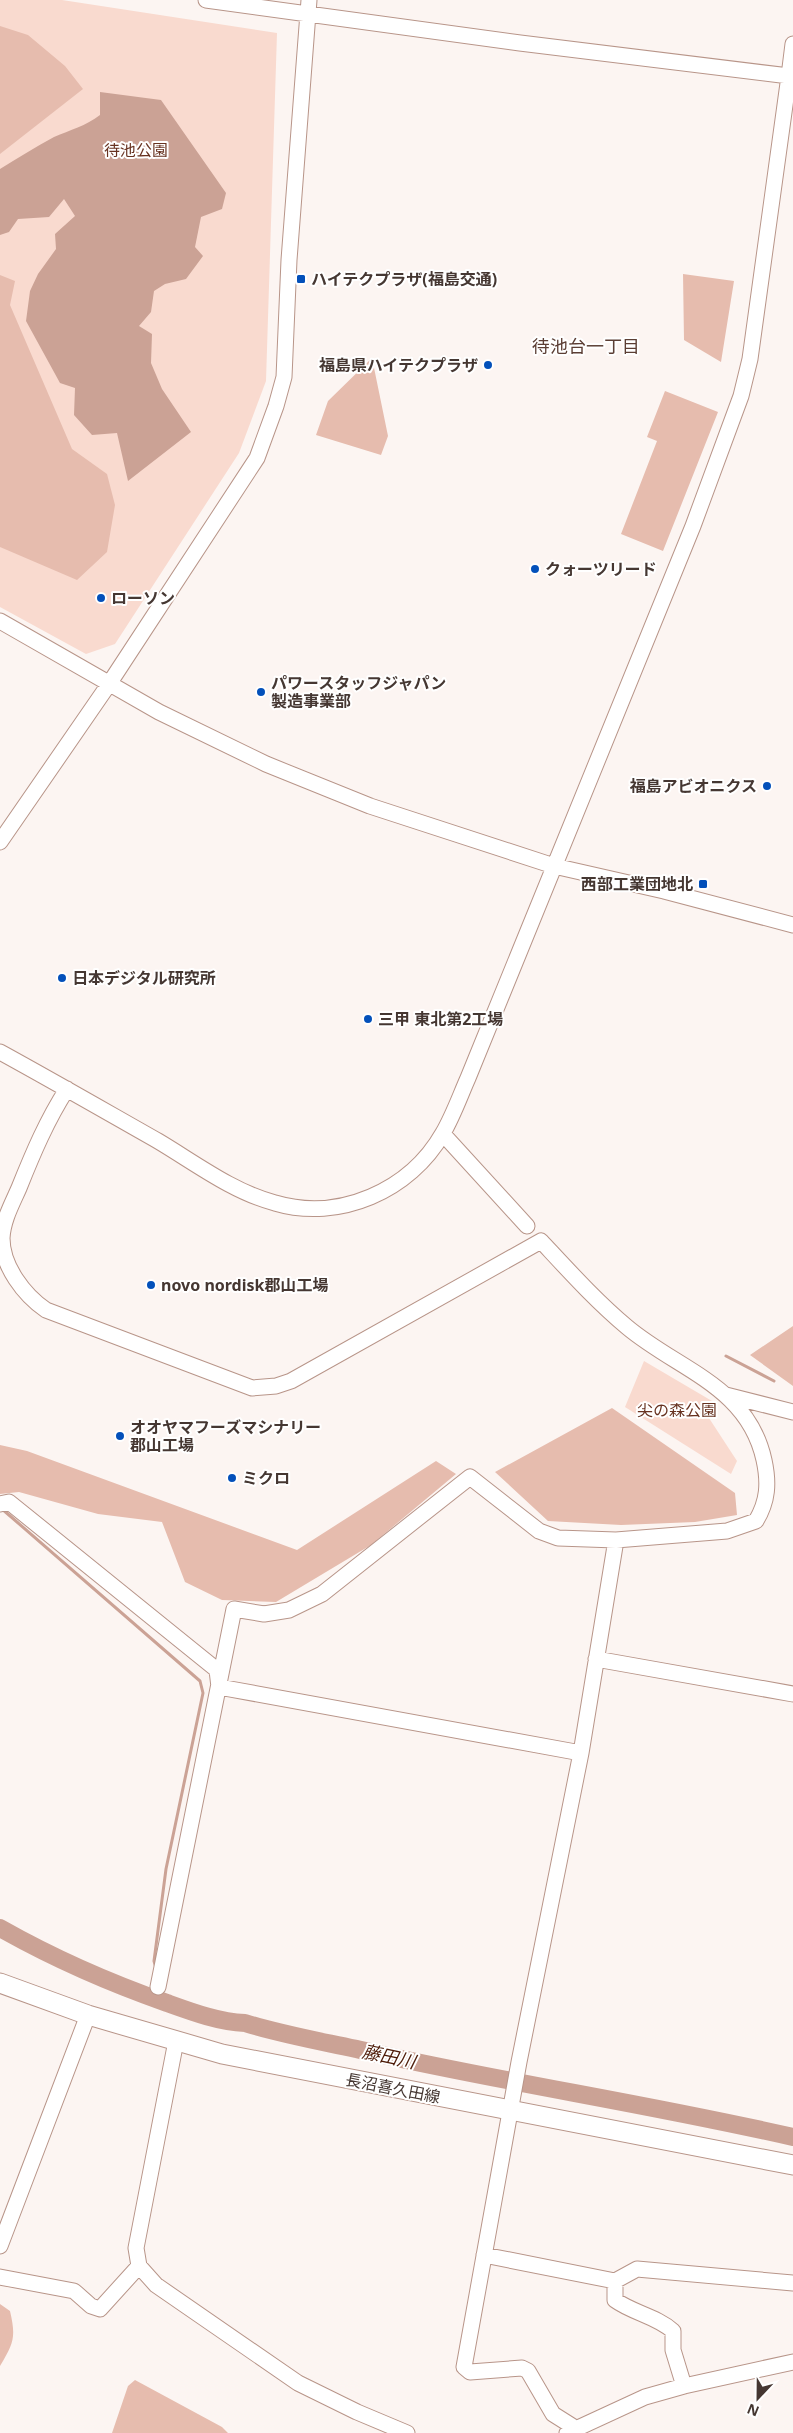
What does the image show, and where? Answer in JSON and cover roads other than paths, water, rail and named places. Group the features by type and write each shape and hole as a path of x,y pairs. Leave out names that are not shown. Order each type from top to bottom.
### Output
{"main road":[{"name":"長沼喜久田線","path":"0,1983 88,2015 260,2063 512,2107 793,2165"}],"street":[{"path":"206,0 308,7 520,43 791,76"},
{"path":"0,842 109,684 257,458 276,406 284,377 289,260 308,7"},
{"path":"0,1052 248,1193 275,1204 303,1208 331,1208 357,1202 382,1193 404,1179 443,1134 693,526 741,396 750,359 791,76 793,44"},
{"path":"0,622 159,712 266,764 370,806 554,866 664,891 793,925"},
{"path":"67,1089 48,1118 3,1225 4,1255 14,1275 23,1288 46,1310 252,1388 276,1386 308,1371 541,1241 596,1299 628,1328 691,1368 724,1394 749,1420 761,1447 768,1475 767,1496 756,1521 727,1531 616,1540 558,1538 539,1532 470,1477 322,1594 289,1610 264,1614 234,1609 158,1986"},
{"path":"443,1134 527,1226"},
{"path":"724,1394 793,1412"},
{"path":"0,1504 9,1502 216,1670 219,1687"},
{"path":"616,1540 580,1753 518,2068 465,2369 470,2372 522,2368 528,2371 553,2414 570,2424 573,2432 645,2397 684,2386 793,2362"},
{"path":"596,1659 793,1694"},
{"path":"219,1687 580,1753"},
{"path":"0,2246 88,2015"},
{"path":"176,2041 136,2248 139,2266 156,2285 298,2383 357,2412 407,2433"},
{"path":"484,2255 615,2281 637,2269 793,2283"},
{"path":"0,2277 74,2291 91,2306 100,2309 139,2266"},
{"path":"615,2281 615,2300 629,2310 662,2321 673,2331 673,2350 684,2386"}],"waterway":[{"path":"726,1356 774,1381"},
{"path":"2,1509 200,1681 203,1693 166,1869 154,1961 156,1968"},
{"name":"藤田川","path":"0,1928 40,1950 103,1978 215,2019 245,2023 292,2036 426,2064 741,2125 793,2137"}],"place":[{"name":"ハイテクプラザ(福島交通)","path":"301,279"},
{"name":"福島県ハイテクプラザ","path":"488,365"},
{"name":"クォーツリード","path":"535,569"},
{"name":"ローソン","path":"101,598"},
{"name":"パワースタッフジャパン 製造事業部","path":"261,692"},
{"name":"福島アビオニクス","path":"767,786"},
{"name":"西部工業団地北","path":"703,884"},
{"name":"日本デジタル研究所","path":"62,978"},
{"name":"三甲 東北第2工場","path":"368,1019"},
{"name":"novo nordisk郡山工場","path":"151,1285"},
{"name":"オオヤマフーズマシナリー 郡山工場","path":"120,1436"},
{"name":"ミクロ","path":"232,1478"}],"district":[{"name":"待池台一丁目","path":"586,346"}],"park label":[{"name":"待池公園","path":"136,150"},
{"name":"尖の森公園","path":"677,1410"}]}
